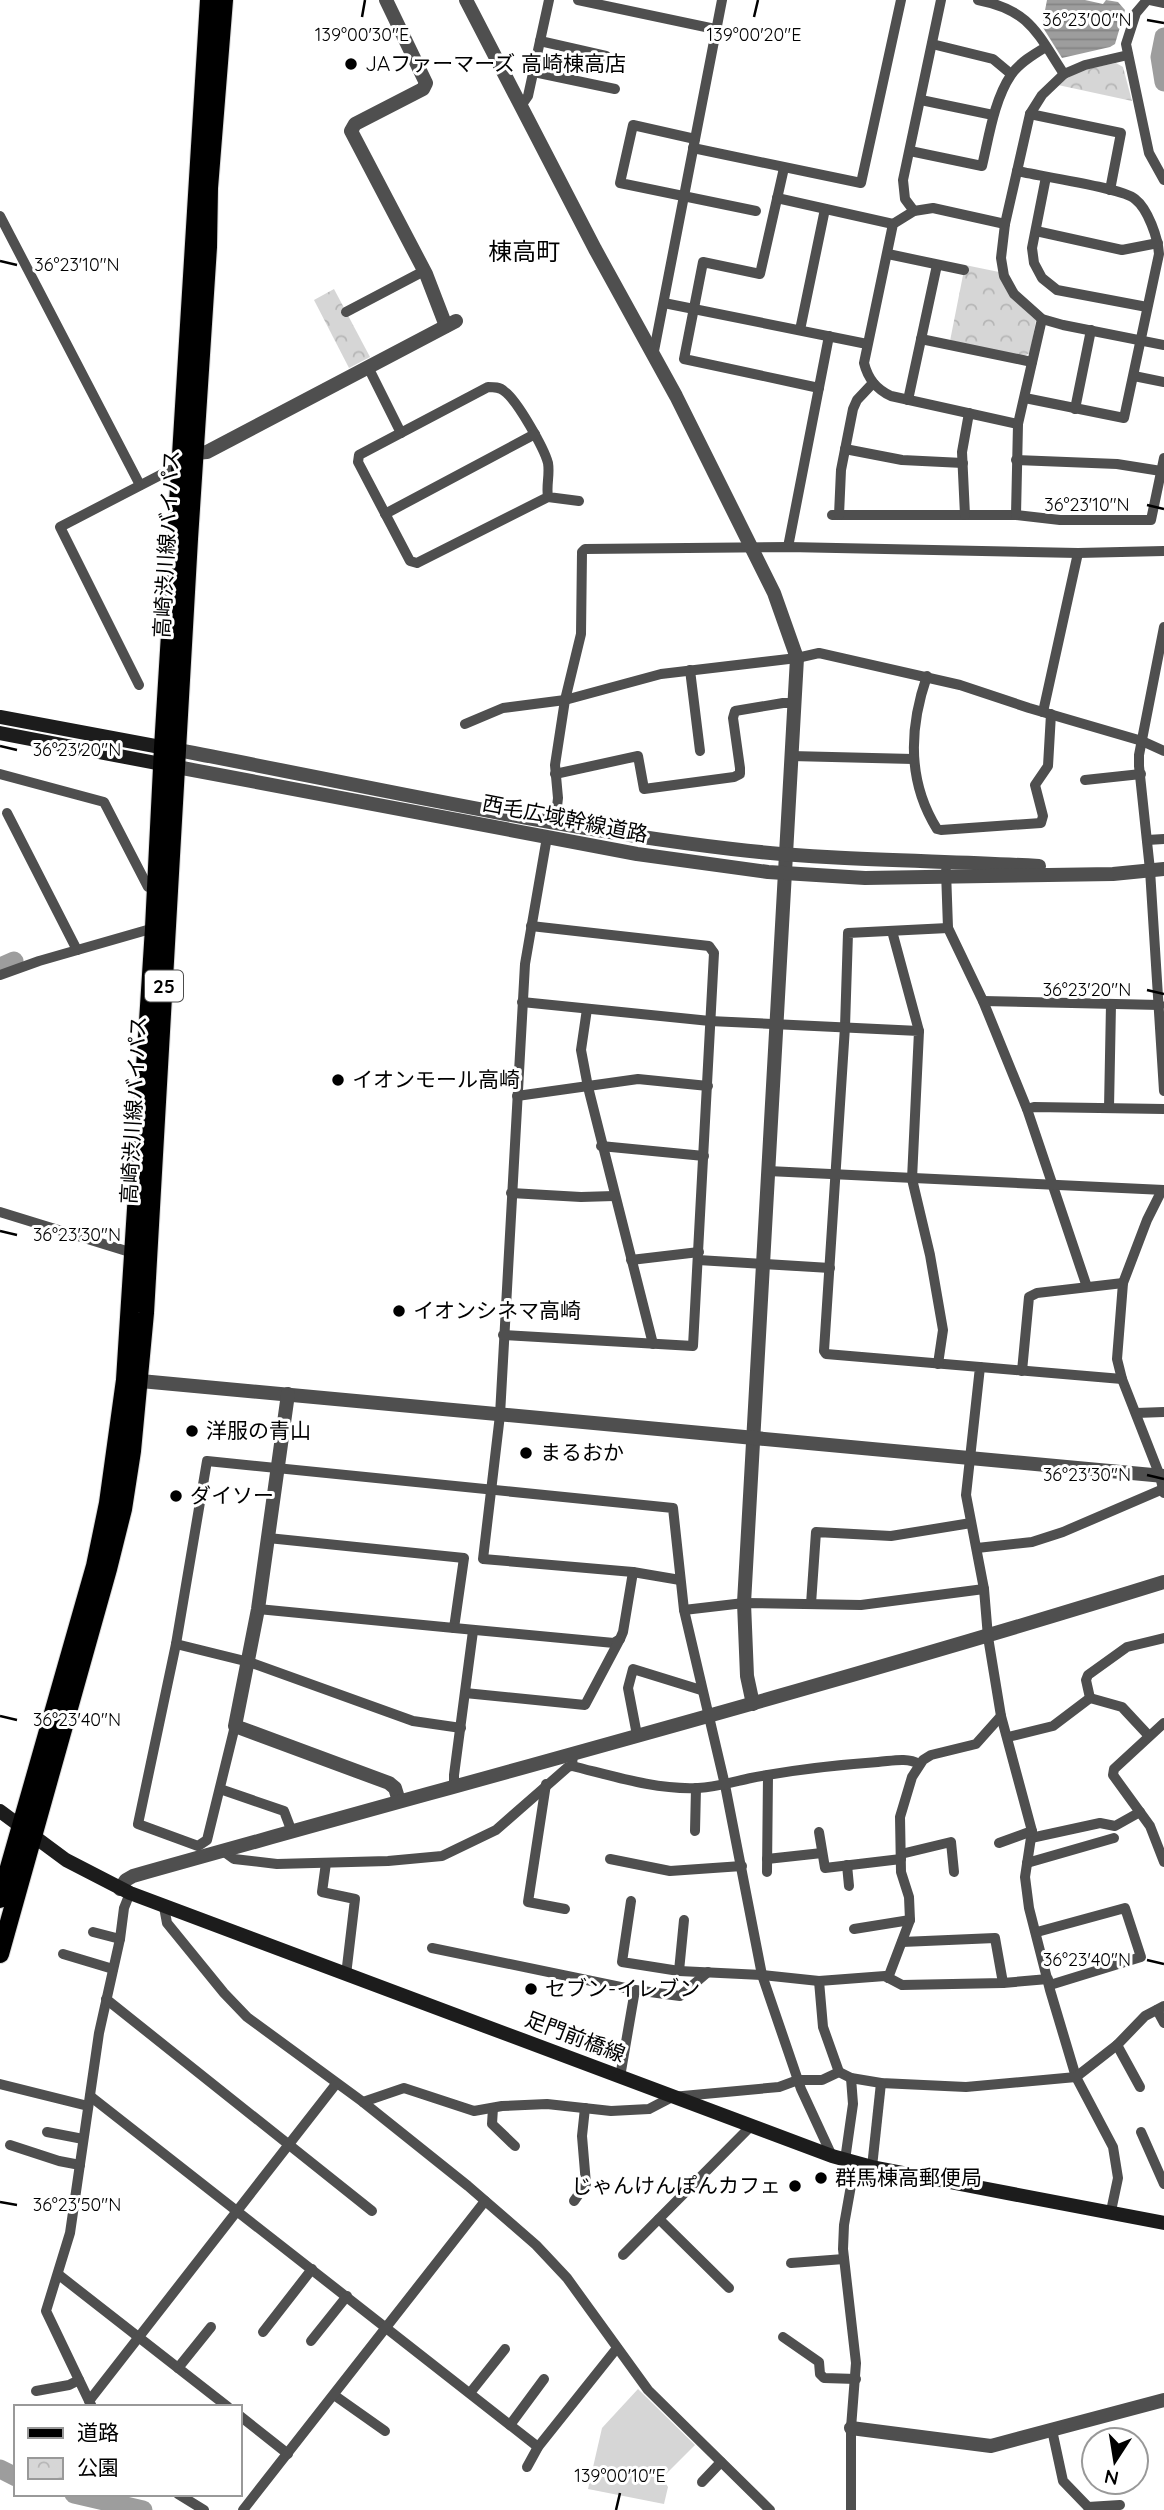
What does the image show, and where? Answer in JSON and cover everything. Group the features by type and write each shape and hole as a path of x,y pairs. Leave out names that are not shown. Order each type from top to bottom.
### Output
{"main road":[{"name":"高崎渋川線バイパス","path":"0,1899 94,1566 132,1380 170,757 180,469 209,0"},
{"name":"高崎渋川線バイパス","path":"0,1954 35,1837 120,1521 132,1451 133,1253 157,888 195,453 209,188 224,0"},
{"name":"西毛広域幹線道路","path":"0,717 170,757"},
{"name":"西毛広域幹線道路","path":"0,733 170,757"},
{"name":"足門前橋線","path":"0,1811 66,1860 125,1891 844,2160 1164,2223"}],"street":[{"path":"195,453 207,452 451,324 351,131 355,124 423,89 426,83 386,0"},
{"path":"466,0 676,396 753,549 774,593 797,658 744,1603 747,1676 752,1704"},
{"path":"521,106 528,96 549,0"},
{"path":"578,0 715,29"},
{"path":"653,356 682,195 722,0"},
{"path":"756,211 620,183 633,125 784,168 861,183 901,0"},
{"path":"914,211 905,199 903,180 941,0"},
{"path":"978,0 1001,4 1014,10 1032,25 1064,74"},
{"path":"1164,3 1148,0 1131,24 1126,44 1149,153 1164,180"},
{"path":"540,41 606,56"},
{"path":"932,44 993,59 1011,74"},
{"path":"910,151 982,166 993,115 1011,74 1046,47"},
{"path":"1128,55 1085,65 1064,74 1042,95 1030,114 1005,224 1001,258 1004,276 1014,294 1042,319 1063,326 1164,345"},
{"path":"534,72 615,89"},
{"path":"921,100 993,115"},
{"path":"1030,114 1121,133 1110,190"},
{"path":"784,168 760,274 703,262 684,359 819,388"},
{"path":"1017,171 1110,190 1136,199 1158,243 1160,273 1147,307 1124,418 1025,398"},
{"path":"1046,177 1032,248 1034,264 1042,278 1057,290 1147,307"},
{"path":"777,198 893,224 914,211 933,208 1005,224"},
{"path":"800,330 825,209"},
{"path":"0,216 140,485"},
{"path":"893,224 864,363 869,380 891,396 1018,424"},
{"path":"1037,232 1122,250 1158,243"},
{"path":"888,254 964,270"},
{"path":"908,400 937,264"},
{"path":"346,312 424,271"},
{"path":"664,303 867,344"},
{"path":"1016,515 1018,424 1042,319"},
{"path":"1075,409 1091,330"},
{"path":"788,547 829,336"},
{"path":"921,339 1032,362"},
{"path":"368,367 401,433"},
{"path":"1134,376 1164,382"},
{"path":"873,383 853,409 841,470 836,515 1016,515 1060,520 1152,520 1164,458"},
{"path":"548,497 547,461 535,434 512,399 503,390 495,387 488,387 359,455 358,462 410,561 417,564 548,497 579,501"},
{"path":"965,515 963,463 970,413"},
{"path":"385,514 535,434"},
{"path":"845,449 902,460 963,463"},
{"path":"1016,460 1117,464 1161,471"},
{"path":"139,685 60,527 170,470 180,469"},
{"path":"680,1580 634,1572 483,1559 500,1415 525,964 558,798 555,774 565,700 581,634 582,552 585,549 788,547 1077,553 1164,551"},
{"path":"927,676 917,706 913,759 925,810 937,829 1041,823 1043,816 1035,785 1048,766 1047,713 1077,553"},
{"path":"1164,627 1139,755 1147,840 1157,869 1164,1091"},
{"path":"465,724 503,708 565,700 661,674 819,653 927,676 1142,741 1164,751"},
{"path":"690,670 701,750"},
{"path":"555,774 638,756 644,789 734,777 740,774 733,718 735,711 794,703"},
{"path":"791,756 913,759"},
{"name":"西毛広域幹線道路","path":"170,757 551,830 637,854 784,873 865,878 946,868"},
{"path":"0,774 104,802 148,887 157,888"},
{"path":"1085,780 1141,774"},
{"path":"7,813 77,950"},
{"name":"西毛広域幹線道路","path":"551,830 946,868 1130,871 1157,869"},
{"path":"1147,840 1164,839"},
{"path":"946,868 948,928 983,1001 1027,1110 1087,1287"},
{"path":"503,1335 693,1346 714,953 709,946 531,926"},
{"path":"0,975 154,928"},
{"path":"948,928 848,933 845,1027 824,1351 826,1354 1122,1379"},
{"path":"892,931 919,1031 912,1179 930,1255 943,1330 938,1364"},
{"path":"983,1001 1160,1006"},
{"path":"522,1002 710,1021 919,1031"},
{"path":"1109,1108 1111,1004"},
{"path":"587,1009 581,1050 588,1087 653,1344"},
{"path":"517,1096 638,1079 708,1086"},
{"path":"1027,1110 1034,1107 1164,1109"},
{"path":"601,1146 704,1156"},
{"path":"768,1171 1163,1190 1147,1220 1123,1283 1117,1359 1122,1379 1163,1484"},
{"path":"511,1193 580,1198 614,1196"},
{"path":"0,1212 133,1253"},
{"path":"631,1260 699,1256 763,1264 830,1268"},
{"path":"1022,1371 1029,1297 1037,1293 1123,1283"},
{"path":"980,1367 966,1495 985,1589 988,1637 1001,1716 1032,1835 1025,1877 1028,1898 1076,2077 1113,2147 1118,2178 1111,2211"},
{"path":"132,1380 970,1458 1163,1484"},
{"path":"288,1394 277,1469 258,1609 249,1662 207,1840 198,1846 138,1824 176,1644 207,1461 277,1469 673,1508 684,1610 725,1785 762,1975 798,2080 844,2160"},
{"path":"1136,1413 1164,1412"},
{"path":"976,1548 1032,1542 1063,1532 1163,1484"},
{"path":"811,1604 816,1532 891,1536 971,1523"},
{"path":"268,1538 464,1558 454,1628"},
{"path":"465,1693 585,1705 623,1632 634,1572"},
{"path":"336,2084 90,2404 46,2311 70,2233 106,1999 120,1939 126,1880 399,1801 572,1760 637,1735 988,1637 1164,1582"},
{"path":"684,1610 744,1603 861,1605 985,1589"},
{"path":"258,1609 608,1644 620,1639"},
{"path":"454,1787 473,1631"},
{"path":"1090,1698 1086,1680 1088,1675 1127,1647 1164,1638"},
{"path":"176,1644 249,1662 413,1721 461,1728"},
{"path":"637,1735 628,1688 633,1669 701,1690"},
{"path":"1008,1737 1052,1726 1090,1698"},
{"path":"1090,1698 1122,1707 1149,1736"},
{"path":"888,1978 910,1920 909,1898 901,1872 900,1817 912,1777 919,1764 931,1755 976,1744 1001,1716"},
{"path":"1164,1723 1114,1769 1113,1776 1150,1826 1164,1862"},
{"path":"234,1726 389,1783 395,1788 399,1801"},
{"path":"572,1760 640,1782 696,1788 725,1785 768,1775 877,1762 911,1759 919,1764"},
{"path":"223,1851 234,1859 260,1863 326,1863 442,1856 496,1830 568,1767 572,1760"},
{"path":"767,1872 768,1775"},
{"path":"546,1784 528,1902 565,1909"},
{"path":"695,1831 696,1788"},
{"path":"220,1789 284,1811 292,1832"},
{"path":"999,1843 1100,1823 1115,1826 1140,1812"},
{"path":"819,1832 825,1868 901,1856 951,1842 954,1872"},
{"path":"1027,1863 1114,1838"},
{"path":"767,1859 822,1853"},
{"path":"610,1859 670,1871 742,1866"},
{"path":"326,1863 322,1892 355,1899 346,1975"},
{"path":"847,1866 849,1886"},
{"path":"631,1901 622,1962 679,1971 819,1981 884,1976 902,1985 1049,1982 1141,1957 1125,1908 1037,1932"},
{"path":"164,1907 167,1923 234,2004 257,2025 363,2102 485,2201 558,2268 648,2390 769,2510"},
{"path":"679,1971 684,1920"},
{"path":"854,1929 910,1920"},
{"path":"93,1932 120,1939"},
{"path":"902,1942 995,1938 1003,1983"},
{"path":"432,1948 635,1990 680,1996 708,1972"},
{"path":"63,1954 113,1969"},
{"path":"819,1981 823,2027 839,2072 851,2078 881,2083 966,2087 1076,2077 1117,2045 1145,2016 1161,2008 1164,2023"},
{"path":"620,2077 635,1990"},
{"path":"106,1999 372,2211"},
{"path":"1117,2045 1140,2087"},
{"path":"363,2102 404,2088 474,2111 547,2104 611,2111 649,2109 672,2097 779,2087 798,2080 822,2080 839,2072"},
{"path":"851,2078 853,2104 844,2160 844,2259 856,2379 851,2428 851,2510"},
{"path":"872,2167 881,2083"},
{"path":"0,2084 89,2101 312,2269 538,2447"},
{"path":"494,2108 492,2124 515,2146"},
{"path":"574,2201 586,2184 582,2136 585,2108"},
{"path":"623,2255 751,2126"},
{"path":"47,2132 83,2140"},
{"path":"1141,2132 1164,2184"},
{"path":"10,2145 80,2165"},
{"path":"243,2510 485,2201"},
{"path":"659,2219 729,2288"},
{"path":"791,2263 844,2259"},
{"path":"263,2332 312,2269"},
{"path":"59,2275 225,2405"},
{"path":"311,2341 347,2296"},
{"path":"178,2368 211,2327"},
{"path":"783,2337 819,2362 820,2374 824,2378 856,2379"},
{"path":"527,2467 538,2447 617,2348"},
{"path":"470,2393 505,2349"},
{"path":"510,2425 544,2379"},
{"path":"36,2391 69,2385 79,2380"},
{"path":"334,2395 385,2431"},
{"path":"851,2428 991,2446 1164,2400"},
{"path":"242,2418 288,2454"},
{"path":"1052,2430 1063,2481 1089,2508 1120,2505"},
{"path":"702,2482 721,2462"},
{"path":"181,2496 204,2510"}],"green space":[{"path":"1116,63 1123,67 1132,101 1058,85 1082,70"},
{"path":"965,265 999,272 1014,299 1036,320 1030,353 1022,357 950,341"},
{"path":"334,289 370,357 349,368 314,300"},
{"path":"638,2389 695,2445 662,2478 668,2487 664,2504 588,2489 602,2428"}],"shaded area":[{"path":"1047,0 1085,0 1103,4 1106,0 1118,2 1125,10 1115,44 1062,58 1042,26"}],"waterway":[{"path":"1164,37 1160,57 1164,82"},
{"path":"0,967 14,961"},
{"path":"0,2469 14,2476"},
{"path":"83,2496 143,2510"}],"place":[{"name":"JAファーマーズ 高崎棟高店","path":"351,64"},
{"name":"イオンモール高崎","path":"338,1080"},
{"name":"イオンシネマ高崎","path":"399,1311"},
{"name":"洋服の青山","path":"192,1431"},
{"name":"まるおか","path":"526,1453"},
{"name":"ダイソー","path":"176,1496"},
{"name":"セブン-イレブン","path":"531,1989"},
{"name":"群馬棟高郵便局","path":"821,2178"},
{"name":"じゃんけんぽんカフェ","path":"795,2186"}],"district":[{"name":"棟高町","path":"524,252"}]}
